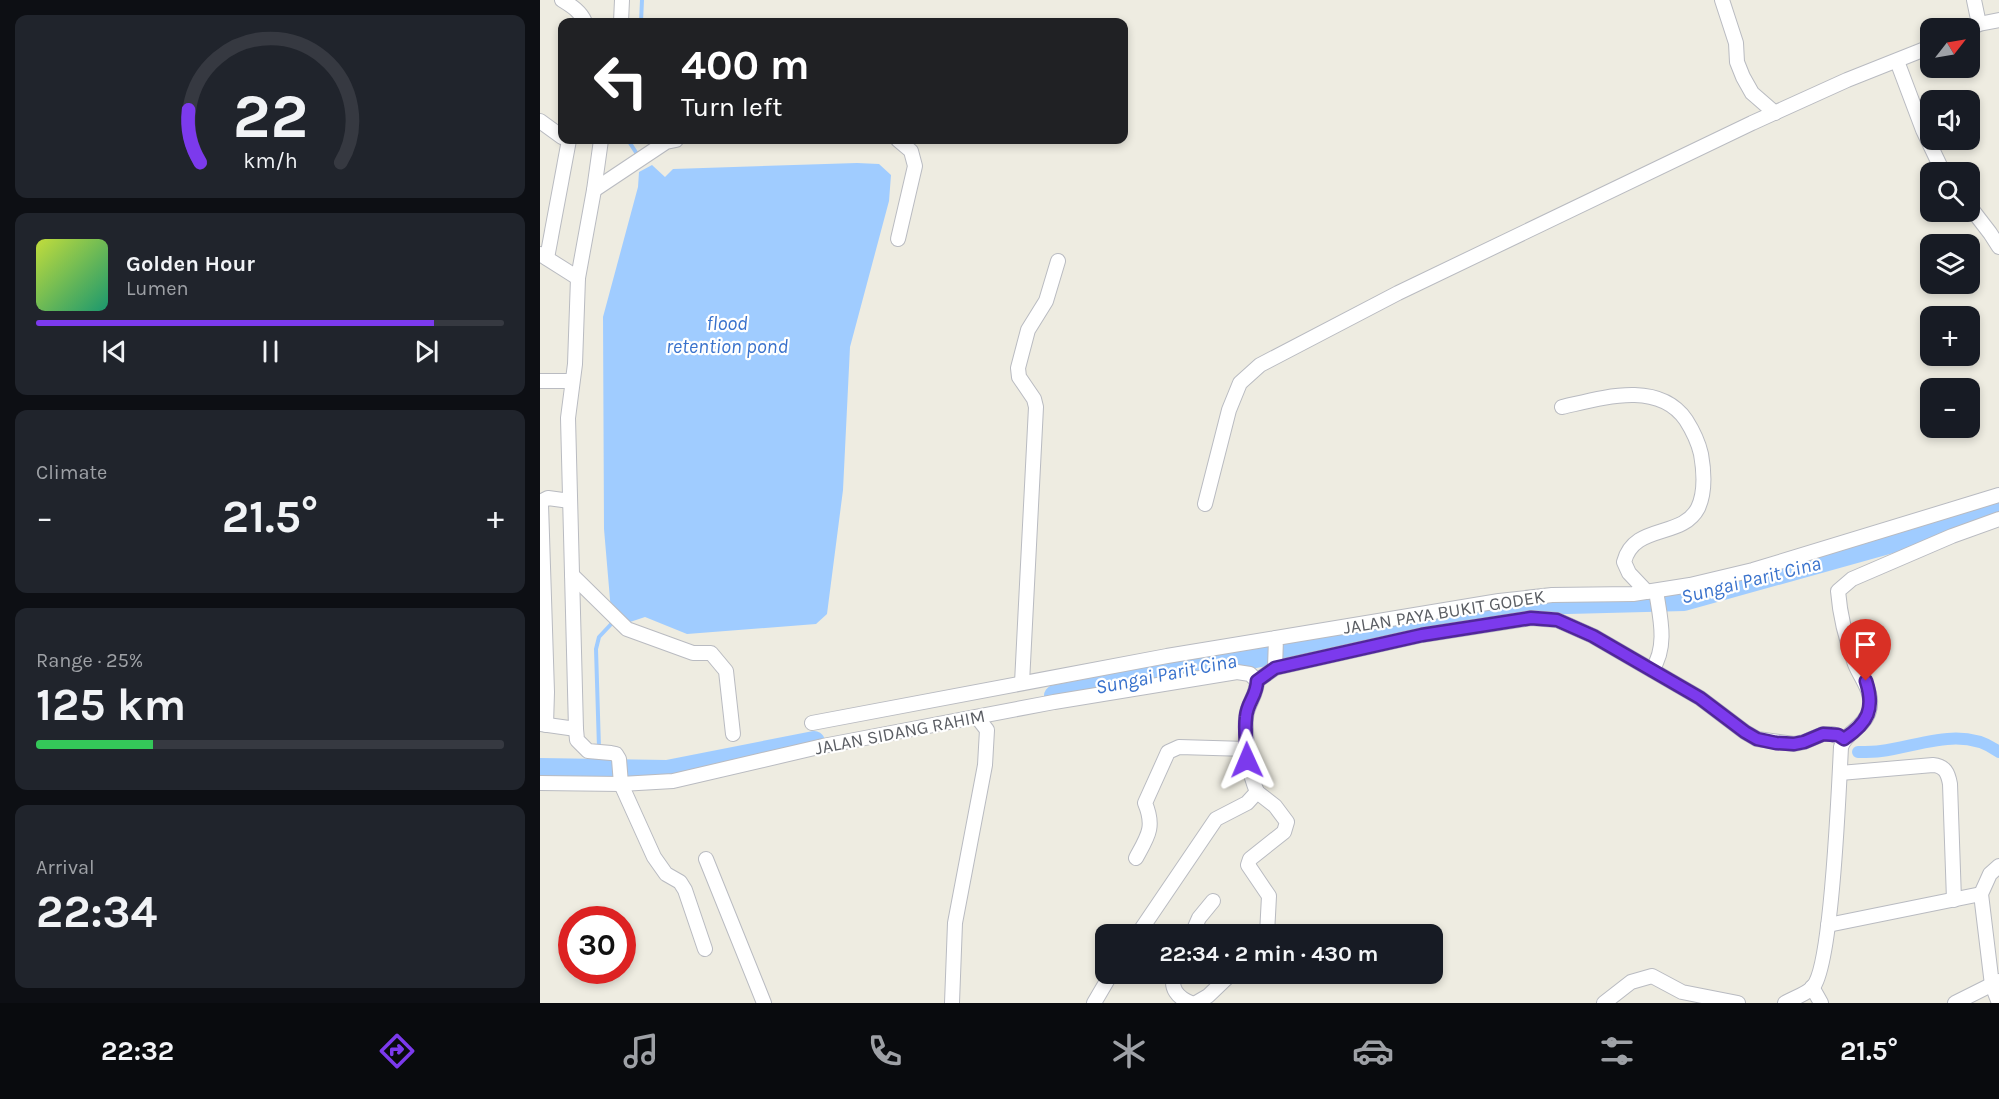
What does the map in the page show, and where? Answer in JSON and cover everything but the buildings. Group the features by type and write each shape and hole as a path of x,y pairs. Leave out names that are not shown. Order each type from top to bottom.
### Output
{"street":[{"path":"562,0 583,18"},
{"path":"621,18 622,0"},
{"path":"1722,0 1736,43 1737,62 1743,77 1752,93 1776,113"},
{"path":"1974,0 1974,18"},
{"path":"1980,25 1999,20"},
{"path":"1205,504 1230,410 1240,383 1260,365 1398,293 1776,113 1847,80 1920,51"},
{"path":"1897,61 1923,130 1938,162"},
{"path":"540,122 558,133"},
{"path":"566,144 543,256 578,278"},
{"path":"600,144 578,278 575,355 568,418 577,740 588,751 616,754 620,762 621,781 654,857 666,874 680,882 685,890 705,949"},
{"path":"594,190 663,144"},
{"path":"898,239 915,166 911,151 903,144"},
{"path":"1980,220 1999,247"},
{"path":"1022,683 1036,407 1034,399 1019,377 1018,368 1028,330 1046,301 1058,261"},
{"path":"540,381 572,381"},
{"path":"1562,406 1606,398 1633,395 1652,396 1668,403 1681,414 1699,446 1703,468 1703,491 1697,509 1685,522 1643,537 1632,545 1626,553 1624,562 1629,573 1655,598 1663,626 1655,665"},
{"name":"JALAN PAYA BUKIT GODEK","path":"812,723 1167,656 1276,640 1499,601 1552,595 1633,594 1655,598 1690,585 1753,570 1999,495"},
{"path":"570,501 548,498 542,501 547,699 543,724 576,729"},
{"path":"1785,1003 1812,987 1820,969 1828,925 1841,747 1844,739 1863,723 1870,703 1866,681 1856,664 1840,617 1838,591 1852,579 1952,536 1999,519"},
{"path":"572,575 627,629 693,653 711,653 726,671 733,734"},
{"path":"1267,673 1422,635 1531,618 1557,620 1655,665 1757,739 1794,744 1823,734 1832,734 1844,739"},
{"path":"1268,924 1269,896 1248,865 1250,860 1284,832 1287,822 1275,806 1257,792 1249,772 1246,716 1250,700 1267,673 1276,640"},
{"name":"JALAN SIDANG RAHIM","path":"540,783 673,782 823,746 1054,702 1237,672 1267,673"},
{"path":"952,1003 955,923 985,765 987,730 977,717"},
{"path":"1136,858 1150,831 1150,815 1145,803 1168,752 1179,747 1247,749"},
{"path":"1840,773 1933,765 1945,770 1950,783 1954,900"},
{"path":"1145,924 1216,819 1247,803 1257,792"},
{"path":"706,859 764,1003"},
{"path":"1999,866 1990,874 1981,894 1999,1003"},
{"path":"1828,925 1981,894"},
{"path":"1196,924 1213,901"},
{"path":"1604,1003 1630,982 1652,976 1698,999 1738,1003"},
{"path":"1955,1003 1995,983"},
{"path":"1094,1003 1105,984"},
{"path":"1173,984 1176,994 1182,1000 1191,1003"},
{"path":"1196,1003 1208,996 1221,984"},
{"path":"1812,987 1821,1003"}],"water":[{"name":"flood retention pond","path":"879,164 891,175 889,201 850,347 843,490 827,614 816,624 687,634 645,617 624,624 611,611 604,529 603,317 638,187 639,172 652,165 665,177 673,169"}],"waterway":[{"path":"641,18 642,0"},
{"path":"631,144 637,154"},
{"name":"Sungai Parit Cina","path":"1055,696 1529,604 1684,600 1999,512"},
{"path":"599,748 596,649 599,637 615,620"},
{"path":"1858,752 1896,749 1956,738 1985,744 1999,752"},
{"name":"Sungai Parit Cina","path":"540,769 667,771 814,742"}],"route":[{"path":"1247,760 1246,716 1250,700 1257,690 1257,681 1275,668 1422,635 1531,618 1557,620 1593,636 1700,698 1745,732 1757,739 1776,743 1794,744 1823,734 1838,735 1844,739 1863,723 1868,714 1870,694 1866,681"}]}
